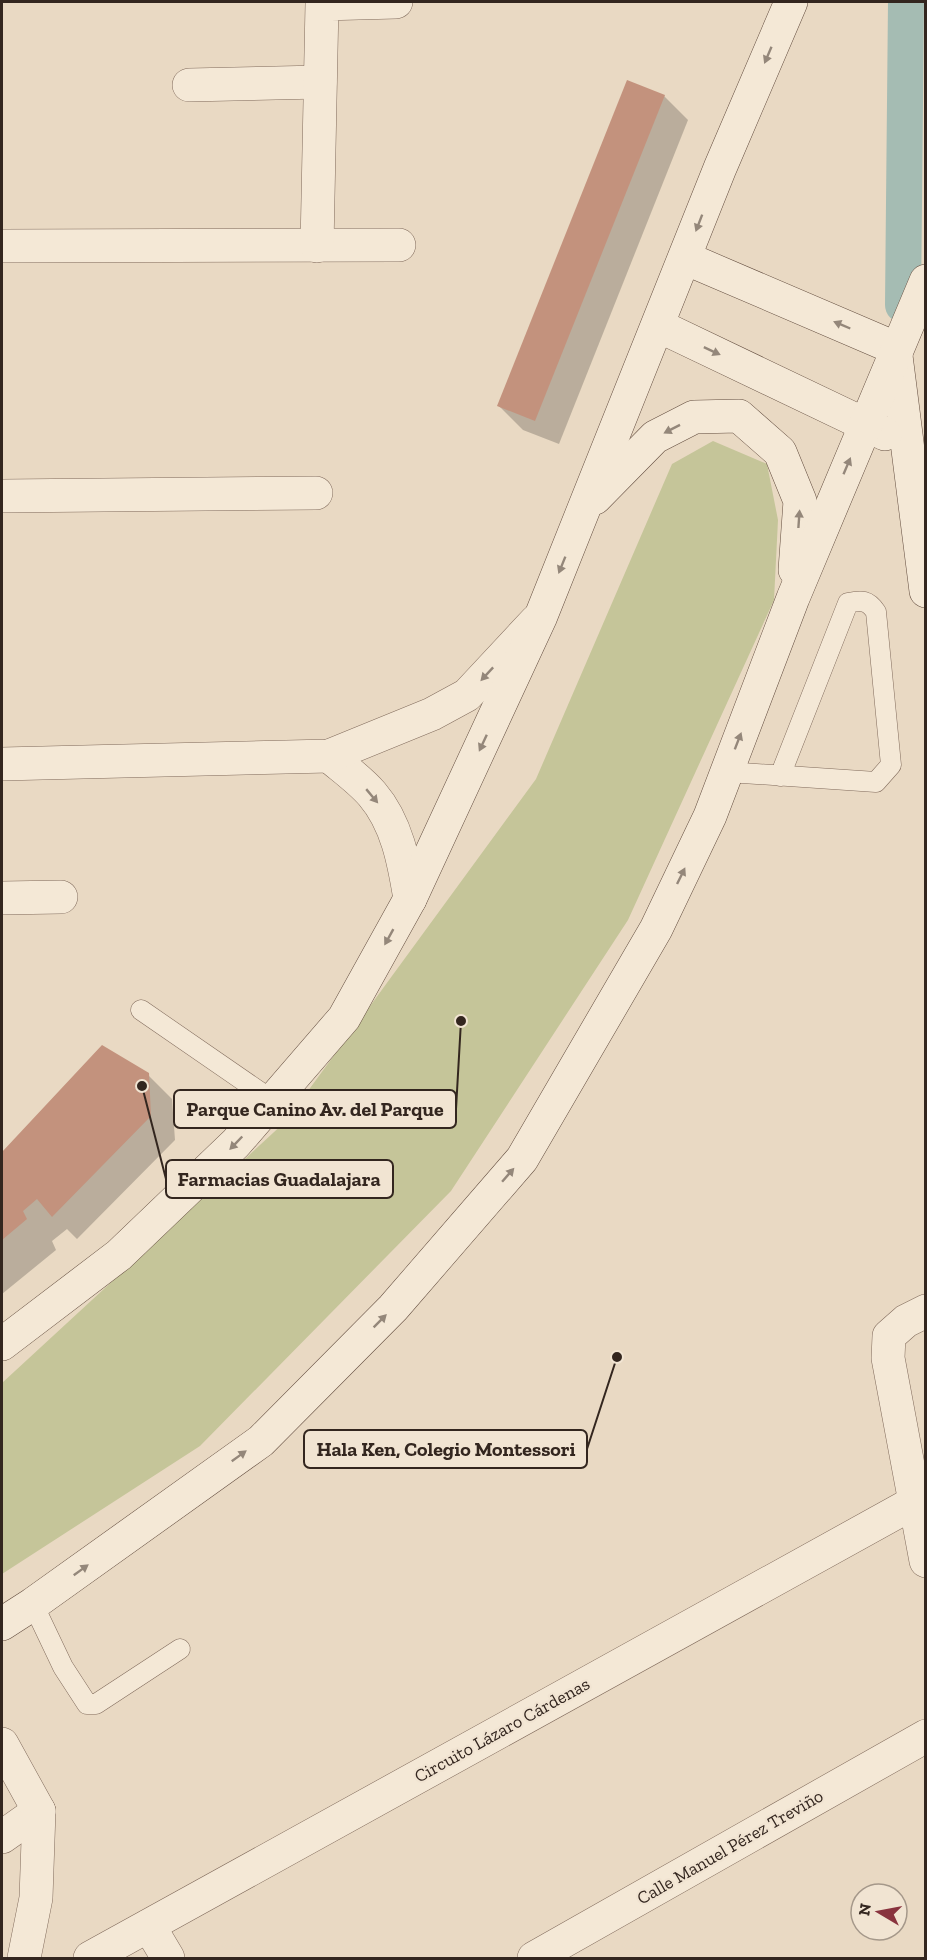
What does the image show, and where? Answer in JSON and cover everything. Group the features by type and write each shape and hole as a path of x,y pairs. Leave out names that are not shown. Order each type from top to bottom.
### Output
{"main road":[{"path":"317,246 322,3 396,2"},
{"path":"2,1344 119,1255 236,1143 344,1018 410,899 541,616 791,2"},
{"path":"189,85 320,82"},
{"path":"2,246 399,245"},
{"path":"685,258 895,348"},
{"path":"2,1624 261,1441 393,1308 522,1159 656,929 710,816 793,598 895,348 926,281"},
{"path":"659,326 908,445"},
{"path":"895,348 926,591"},
{"path":"583,510 655,437 694,417 739,416 780,452 800,501 793,598"},
{"path":"2,496 316,493"},
{"path":"2,764 329,756 432,714 467,695 541,616"},
{"path":"329,756 371,793 386,814 402,853 410,899"},
{"path":"2,898 61,897"},
{"path":"926,1311 906,1321 890,1336 888,1358 926,1561"},
{"name":"Circuito Lázaro Cárdenas","path":"90,1959 915,1502"},
{"name":"Calle Manuel Pérez Treviño","path":"534,1959 926,1736"},
{"path":"2,1744 39,1811 36,1898 24,1959"},
{"path":"2,1837 39,1811"},
{"path":"149,1926 168,1959"}],"lane":[{"path":"727,772 780,776 876,782 891,765 876,612 871,604 862,600 848,603 780,776"},
{"path":"141,1010 273,1101"},
{"path":"33,1604 63,1667 87,1704 96,1704 180,1649"}],"green space":[{"path":"713,441 767,464 778,520 774,600 628,920 451,1191 200,1446 2,1574 2,1383 286,1121 536,779 672,464"}],"building":[{"path":"627,80 665,95 535,421 497,406"},
{"path":"102,1045 149,1073 151,1116 52,1217 37,1199 23,1211 27,1219 2,1240 2,1152"}],"waterway":[{"path":"903,305 906,2"}],"place":[{"name":"Parque Canino Av. del Parque","path":"461,1021"},
{"name":"Farmacias Guadalajara","path":"142,1086"},
{"name":"Hala Ken, Colegio Montessori","path":"617,1357"}]}
